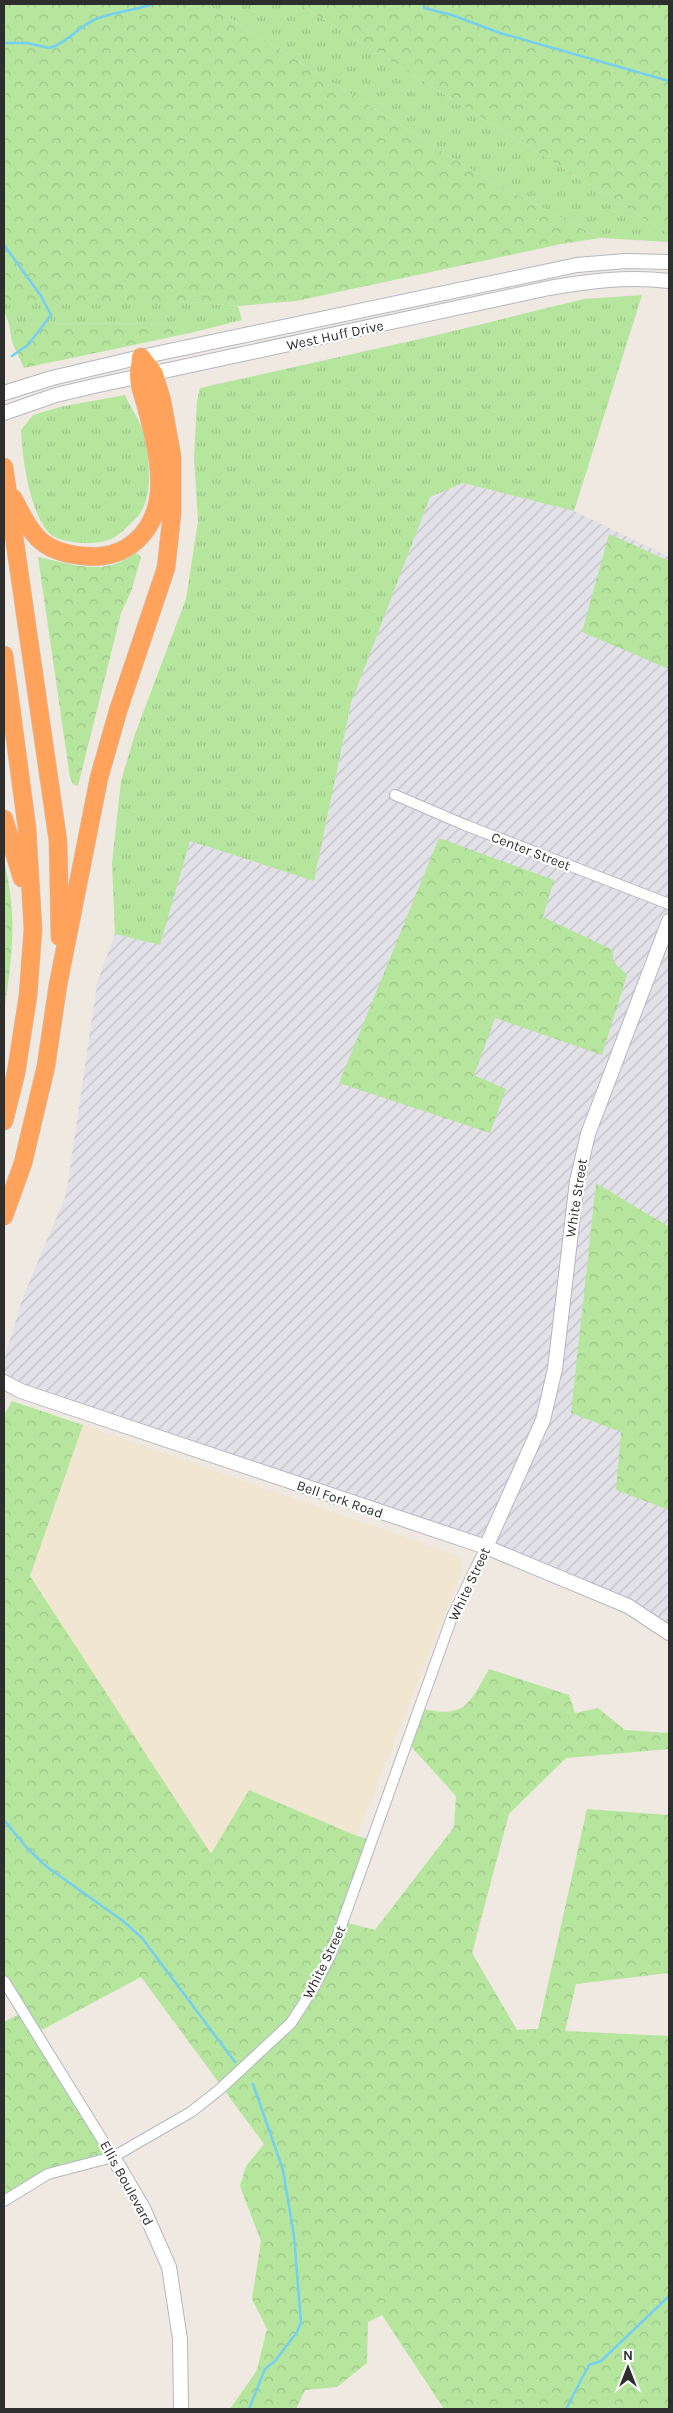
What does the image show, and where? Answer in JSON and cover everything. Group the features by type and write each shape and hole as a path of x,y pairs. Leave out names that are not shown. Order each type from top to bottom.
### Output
{"highway":[{"path":"6,485 24,520 40,542 64,554 94,557 125,551 146,532 157,511 160,485 157,446 147,376 141,357"},
{"path":"4,1216 23,1164 46,1066 58,985 99,778 118,711 166,568 172,514 172,456 162,401 147,376"},
{"path":"4,467 58,841 60,916 58,985"},
{"path":"4,655 27,828 33,929 28,996 16,1073 4,1121"},
{"path":"4,819 21,871 33,929"}],"street":[{"name":"West Huff Drive","path":"4,393 20,387 141,357 577,265 626,261 669,262"},
{"name":"West Huff Drive","path":"4,413 56,395 549,288 600,279 647,278 669,281"},
{"name":"Center Street","path":"395,794 465,825 669,904"},
{"name":"White Street","path":"4,2201 48,2174 113,2156 191,2112 219,2090 291,2023 314,1989 344,1922 452,1617 486,1547 543,1420 555,1369 577,1181 588,1134 669,920"},
{"name":"Bell Fork Road","path":"4,1382 20,1391 486,1547 628,1606 669,1633"},
{"name":"Ellis Boulevard","path":"4,1981 113,2156 143,2208 169,2267 180,2339 181,2409"}],"shaded area":[{"path":"463,483 574,511 669,557 669,1633 566,1580 4,1382 4,1360 23,1297 66,1195 97,984 115,934 160,945 190,841 314,881 351,703 430,497"},
{"path":"83,1425 459,1556 463,1568 357,1836 249,1790 211,1855 30,1576"}],"green space":[{"path":"4,4 207,4 480,175 600,238 561,244 296,301 238,306 176,301 4,301"},
{"path":"207,4 299,4 669,234 669,242 600,238 480,175"},
{"path":"299,4 669,4 669,234"},
{"path":"642,295 574,511 463,483 430,497 351,703 314,881 190,841 160,945 115,934 112,863 121,781 135,734 186,599 198,521 194,458 197,401 200,388 433,336 584,299"},
{"path":"4,301 176,301 238,306 242,320 190,333 187,323 9,324 4,311"},
{"path":"187,323 190,333 24,368 12,342 9,324"},
{"path":"125,395 142,429 147,449 148,493 141,512 124,530 107,540 82,543 51,535 38,514 28,486 21,430 33,415 60,407"},
{"path":"609,534 669,561 669,669 582,632"},
{"path":"135,552 141,557 132,589 121,613 78,786 73,784 70,778 38,557 76,565 101,567 113,565"},
{"path":"439,838 554,880 543,917 613,950 613,961 627,975 602,1055 495,1018 474,1075 506,1089 490,1133 339,1083"},
{"path":"4,862 11,900 12,937 4,1012"},
{"path":"596,1183 669,1227 669,1510 616,1490 621,1432 571,1413"},
{"path":"12,1401 83,1425 30,1576 211,1854 249,1790 357,1836 372,1840 344,1922 375,1930 454,1827 456,1796 407,1742 419,1708 446,1712 456,1710 470,1700 489,1669 569,1695 575,1713 598,1708 625,1730 669,1733 669,1749 566,1758 509,1814 472,1953 517,2030 538,2029 587,1809 669,1815 669,1973 576,1984 565,2031 669,2036 669,2409 444,2409 382,2315 368,2322 367,2363 337,2387 305,2390 296,2409 230,2409 257,2370 267,2329 252,2299 261,2241 240,2186 246,2166 264,2144 141,1977 36,2033 113,2157 48,2174 4,2201 4,2022 23,2012 4,1981 4,1415"}],"waterway":[{"path":"4,43 27,43 49,48 61,43 96,19 153,4"},
{"path":"424,4 424,8 452,15 500,33 669,81"},
{"path":"4,245 41,296 51,315 28,345 12,356"},
{"path":"4,1820 27,1848 47,1867 123,1921 142,1938 235,2062"},
{"path":"249,2409 265,2369 275,2361 297,2332 301,2322 294,2236 283,2170 253,2084"},
{"path":"566,2409 589,2365 601,2361 669,2296"}]}
